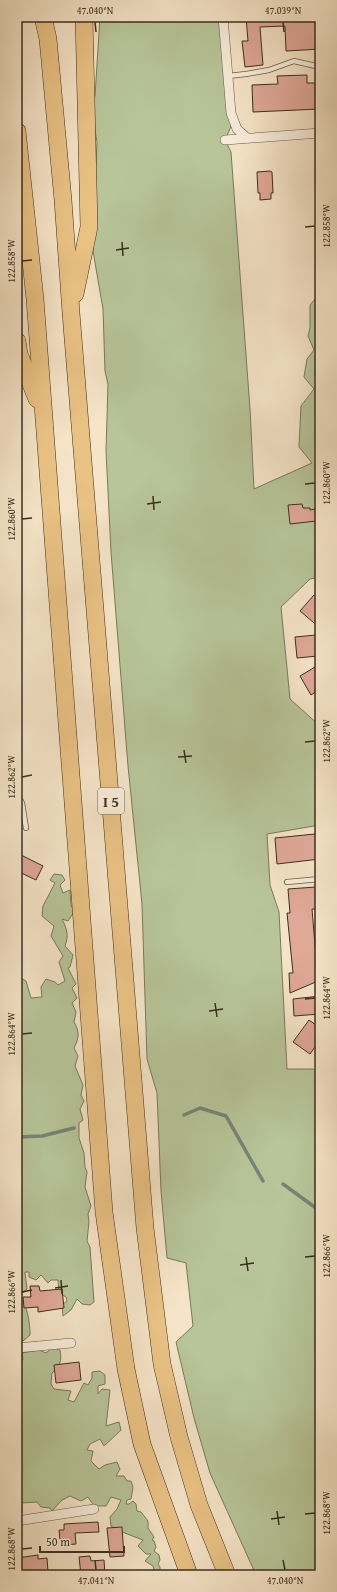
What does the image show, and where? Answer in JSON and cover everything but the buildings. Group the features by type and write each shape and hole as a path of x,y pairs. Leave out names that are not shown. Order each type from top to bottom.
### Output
{"highway":[{"name":"I 5","path":"43,17 48,39 63,200 145,1228 162,1364 179,1437 199,1505 227,1575"},
{"path":"71,313 89,227 84,17"},
{"name":"I 5","path":"17,131 33,280 104,1212 126,1369 142,1444 190,1575"},
{"path":"17,341 19,354 43,412"}],"street":[{"path":"223,17 234,122 237,129 247,138"},
{"path":"225,140 320,133"},
{"path":"17,1348 71,1343"},
{"path":"17,1521 94,1509"}],"lane":[{"path":"228,76 269,70 294,61 320,67"},
{"path":"17,794 22,803 26,828"},
{"path":"287,882 320,879"}],"green space":[{"path":"100,17 223,17 233,122 225,140 231,152 250,409 254,489 312,463 299,447 301,406 314,389 304,377 307,359 314,350 308,336 310,328 310,305 320,293 320,577 310,579 281,607 290,699 320,726 320,825 267,834 270,885 279,912 287,1069 313,1069 320,1072 320,1575 256,1575 210,1473 194,1418 176,1342 193,1326 186,1263 167,1258 161,1191 157,1093 147,1059 142,904 128,766 111,552 106,451 108,384 105,371 103,309 93,251 92,183 96,164 97,142 91,107 95,96"},
{"path":"54,874 62,875 65,880 60,885 63,893 70,890 71,905 74,912 68,921 62,919 67,932 65,946 73,955 70,967 68,968 76,984 72,988 77,998 72,1003 76,1012 74,1022 78,1035 74,1048 78,1056 75,1066 83,1085 81,1095 84,1101 80,1109 83,1120 79,1123 79,1138 84,1153 87,1172 85,1187 91,1206 88,1214 89,1222 87,1241 90,1247 94,1302 90,1305 82,1304 77,1299 71,1310 63,1316 62,1305 67,1301 66,1297 59,1293 58,1280 51,1280 48,1283 41,1275 36,1280 29,1277 29,1272 25,1272 27,1289 20,1295 28,1314 30,1335 23,1341 17,1342 17,976 26,981 31,998 42,997 41,987 46,979 55,982 58,985 65,981 59,962 63,956 51,936 54,926 42,916 43,906 55,883 50,880"},
{"path":"53,1347 60,1350 61,1357 59,1366 52,1373 51,1384 54,1389 71,1391 68,1400 74,1402 84,1383 88,1385 92,1378 92,1372 100,1371 105,1375 105,1384 98,1386 98,1394 102,1389 110,1390 106,1426 119,1422 121,1430 104,1446 100,1439 90,1444 87,1450 93,1451 91,1461 99,1469 105,1465 117,1462 120,1469 116,1476 124,1476 127,1481 131,1481 133,1487 131,1499 127,1500 126,1504 133,1501 136,1504 137,1511 141,1512 148,1521 148,1528 154,1537 152,1540 154,1541 156,1547 154,1551 159,1555 160,1560 158,1564 160,1571 167,1571 168,1575 148,1575 154,1570 153,1566 145,1561 151,1554 146,1554 138,1546 143,1540 117,1530 111,1526 110,1517 117,1509 121,1500 111,1497 106,1506 100,1506 93,1504 88,1497 81,1501 70,1496 62,1500 52,1511 50,1508 41,1507 37,1502 21,1503 17,1497 17,1367 23,1359 22,1353 39,1350 46,1353"}],"waterway":[{"path":"184,1115 200,1108 226,1116 263,1181"},
{"path":"17,1137 42,1136 74,1128"},
{"path":"283,1184 320,1211"}]}
